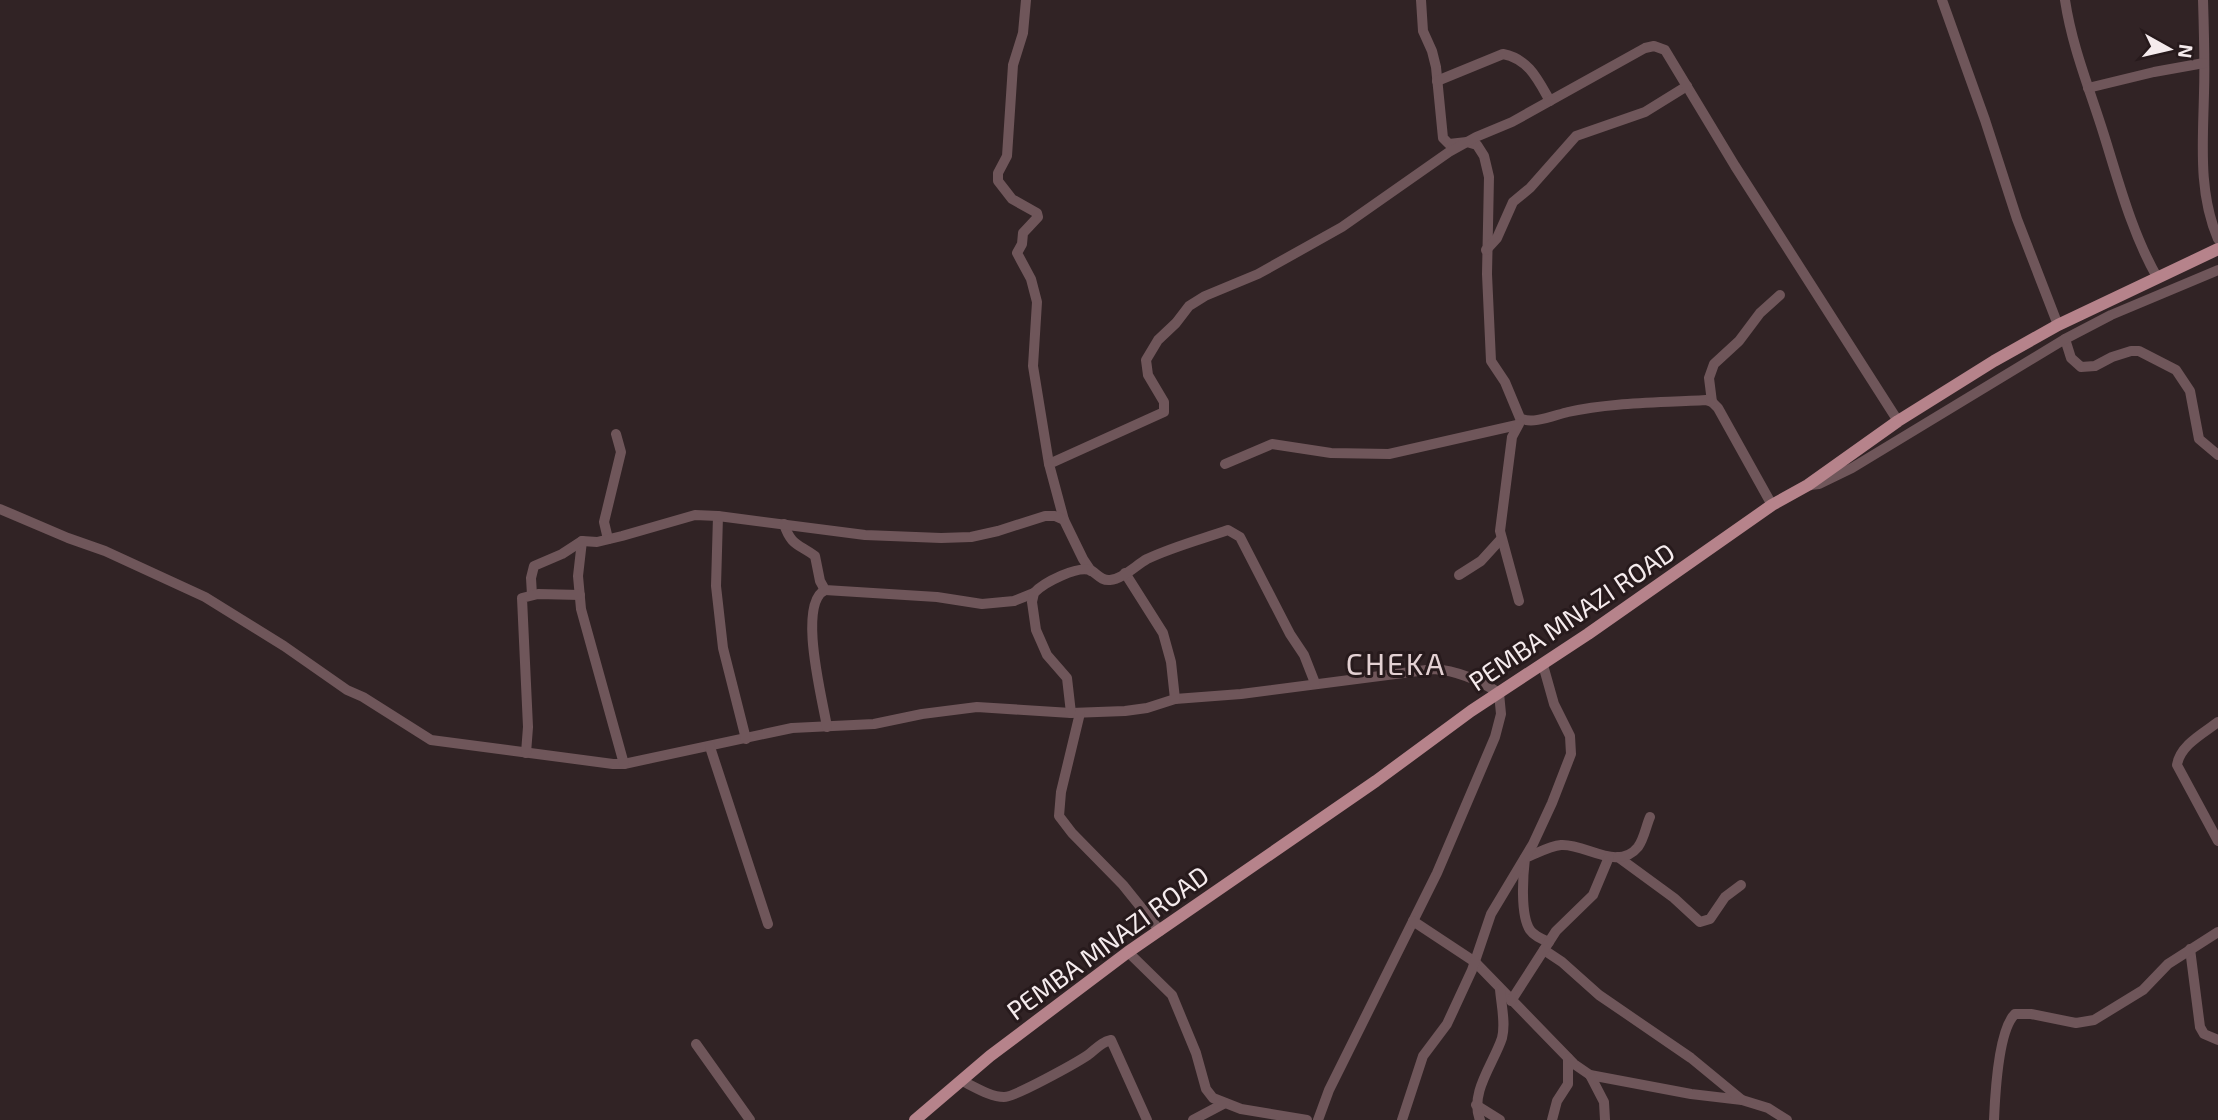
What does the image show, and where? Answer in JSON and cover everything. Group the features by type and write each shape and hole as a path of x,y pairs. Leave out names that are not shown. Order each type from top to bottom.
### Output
{"main road":[{"name":"PEMBA MNAZI ROAD","path":"915,1120 990,1056 1128,952 1772,505 1808,485 1898,421 2058,325 2218,249"}],"street":[{"path":"1026,0 1023,33 1013,65 1007,156 998,173 998,181 1012,199 1037,213 1038,217 1023,233 1022,244 1017,253 1031,279 1037,302 1033,366 1049,464 1064,520 1091,570 1104,580 1112,581 1148,559 1228,530 1234,532 1240,537 1304,656 1315,684"},
{"path":"1421,0 1423,31 1432,51 1437,81 1443,138 1450,144 1467,142 1480,147 1489,177 1486,250 1491,361 1505,382 1521,423"},
{"path":"1942,0 2017,219 2058,325"},
{"path":"2065,0 2079,61 2140,246 2157,277"},
{"path":"2203,0 2205,197 2211,224 2218,239"},
{"path":"1049,464 1164,412 1164,402 1147,375 1146,360 1158,340 1176,324 1189,306 1205,296 1258,274 1342,227 1467,142 1512,122 1645,48 1654,46 1665,50 1898,421"},
{"path":"1437,81 1503,54 1529,66 1550,101"},
{"path":"2088,88 2204,63"},
{"path":"1486,250 1497,237 1513,202 1530,188 1576,136 1645,112 1687,86"},
{"path":"1808,485 1819,484 1852,468 2065,339 2112,315 2218,270"},
{"path":"1772,505 1741,452 1730,427 1712,402 1709,378 1714,364 1739,341 1759,313 1780,295"},
{"path":"2065,339 2071,358 2081,367 2095,366 2112,357 2139,351 2176,370 2190,391 2199,439 2218,455"},
{"path":"1225,464 1272,444 1331,453 1390,454 1521,423 1618,405 1706,400 1712,402"},
{"path":"1519,601 1501,539 1503,495 1512,437 1521,423"},
{"path":"608,539 604,522 621,452 616,434"},
{"path":"0,509 105,551 205,597 284,646 346,690 363,697 431,740 526,753 624,764 792,728 874,724 976,707 1075,713 1136,710 1175,699 1241,694 1434,668 1482,682 1499,693 1501,714 1495,737 1437,873 1329,1090 1318,1120"},
{"path":"532,595 531,578 534,566 562,554 582,541 597,542 684,517 718,516 865,536 941,538 971,537 1045,516 1064,520"},
{"path":"718,516 716,586 723,648 746,739"},
{"path":"784,524 788,537 795,545 815,556 820,581 825,590 835,593 937,597 982,604 1014,601 1075,570 1091,570"},
{"path":"1459,575 1481,561 1501,539"},
{"path":"582,541 579,576 585,629 624,764"},
{"path":"1125,573 1163,634 1171,662 1175,699"},
{"path":"825,590 818,594 815,605 812,646 827,727"},
{"path":"1034,593 1032,602 1036,630 1046,655 1067,678 1075,713 1060,792 1059,816 1080,842 1124,885 1160,931"},
{"path":"526,753 528,727 522,598 532,595 580,595"},
{"path":"1402,1120 1423,1056 1447,1024 1475,962 1491,914 1525,858 1552,803 1570,754 1572,745 1554,704 1543,665"},
{"path":"2218,722 2188,745 2177,765 2218,841"},
{"path":"710,747 768,923"},
{"path":"1511,1001 1562,923 1592,895 1614,857 1632,853 1640,845 1650,817"},
{"path":"1525,858 1559,845 1585,848 1614,857 1674,898 1700,922 1710,919 1725,897 1741,885"},
{"path":"1525,858 1523,882 1528,926 1535,935 1605,999 1691,1058 1742,1100"},
{"path":"1413,921 1475,962 1568,1058 1590,1075 1604,1102 1605,1120"},
{"path":"1994,1120 2005,1031 2015,1014 2024,1013 2066,1022 2094,1020 2143,990 2168,964 2218,932"},
{"path":"2190,949 2200,1027 2204,1034 2218,1040"},
{"path":"1128,952 1172,995 1196,1053 1206,1089 1213,1098 1241,1109 1307,1120"},
{"path":"1480,1120 1476,1105 1490,1062 1502,1037 1500,989"},
{"path":"962,1081 995,1096 1007,1097 1087,1056 1102,1042 1111,1040 1147,1120"},
{"path":"696,1044 750,1120"},
{"path":"1552,1120 1557,1101 1568,1084 1568,1058"},
{"path":"1590,1075 1691,1094 1742,1100 1768,1108 1787,1120"},
{"path":"1193,1120 1225,1103"},
{"path":"1476,1105 1500,1120"}],"district":[{"name":"CHEKA","path":"1396,663"}]}
